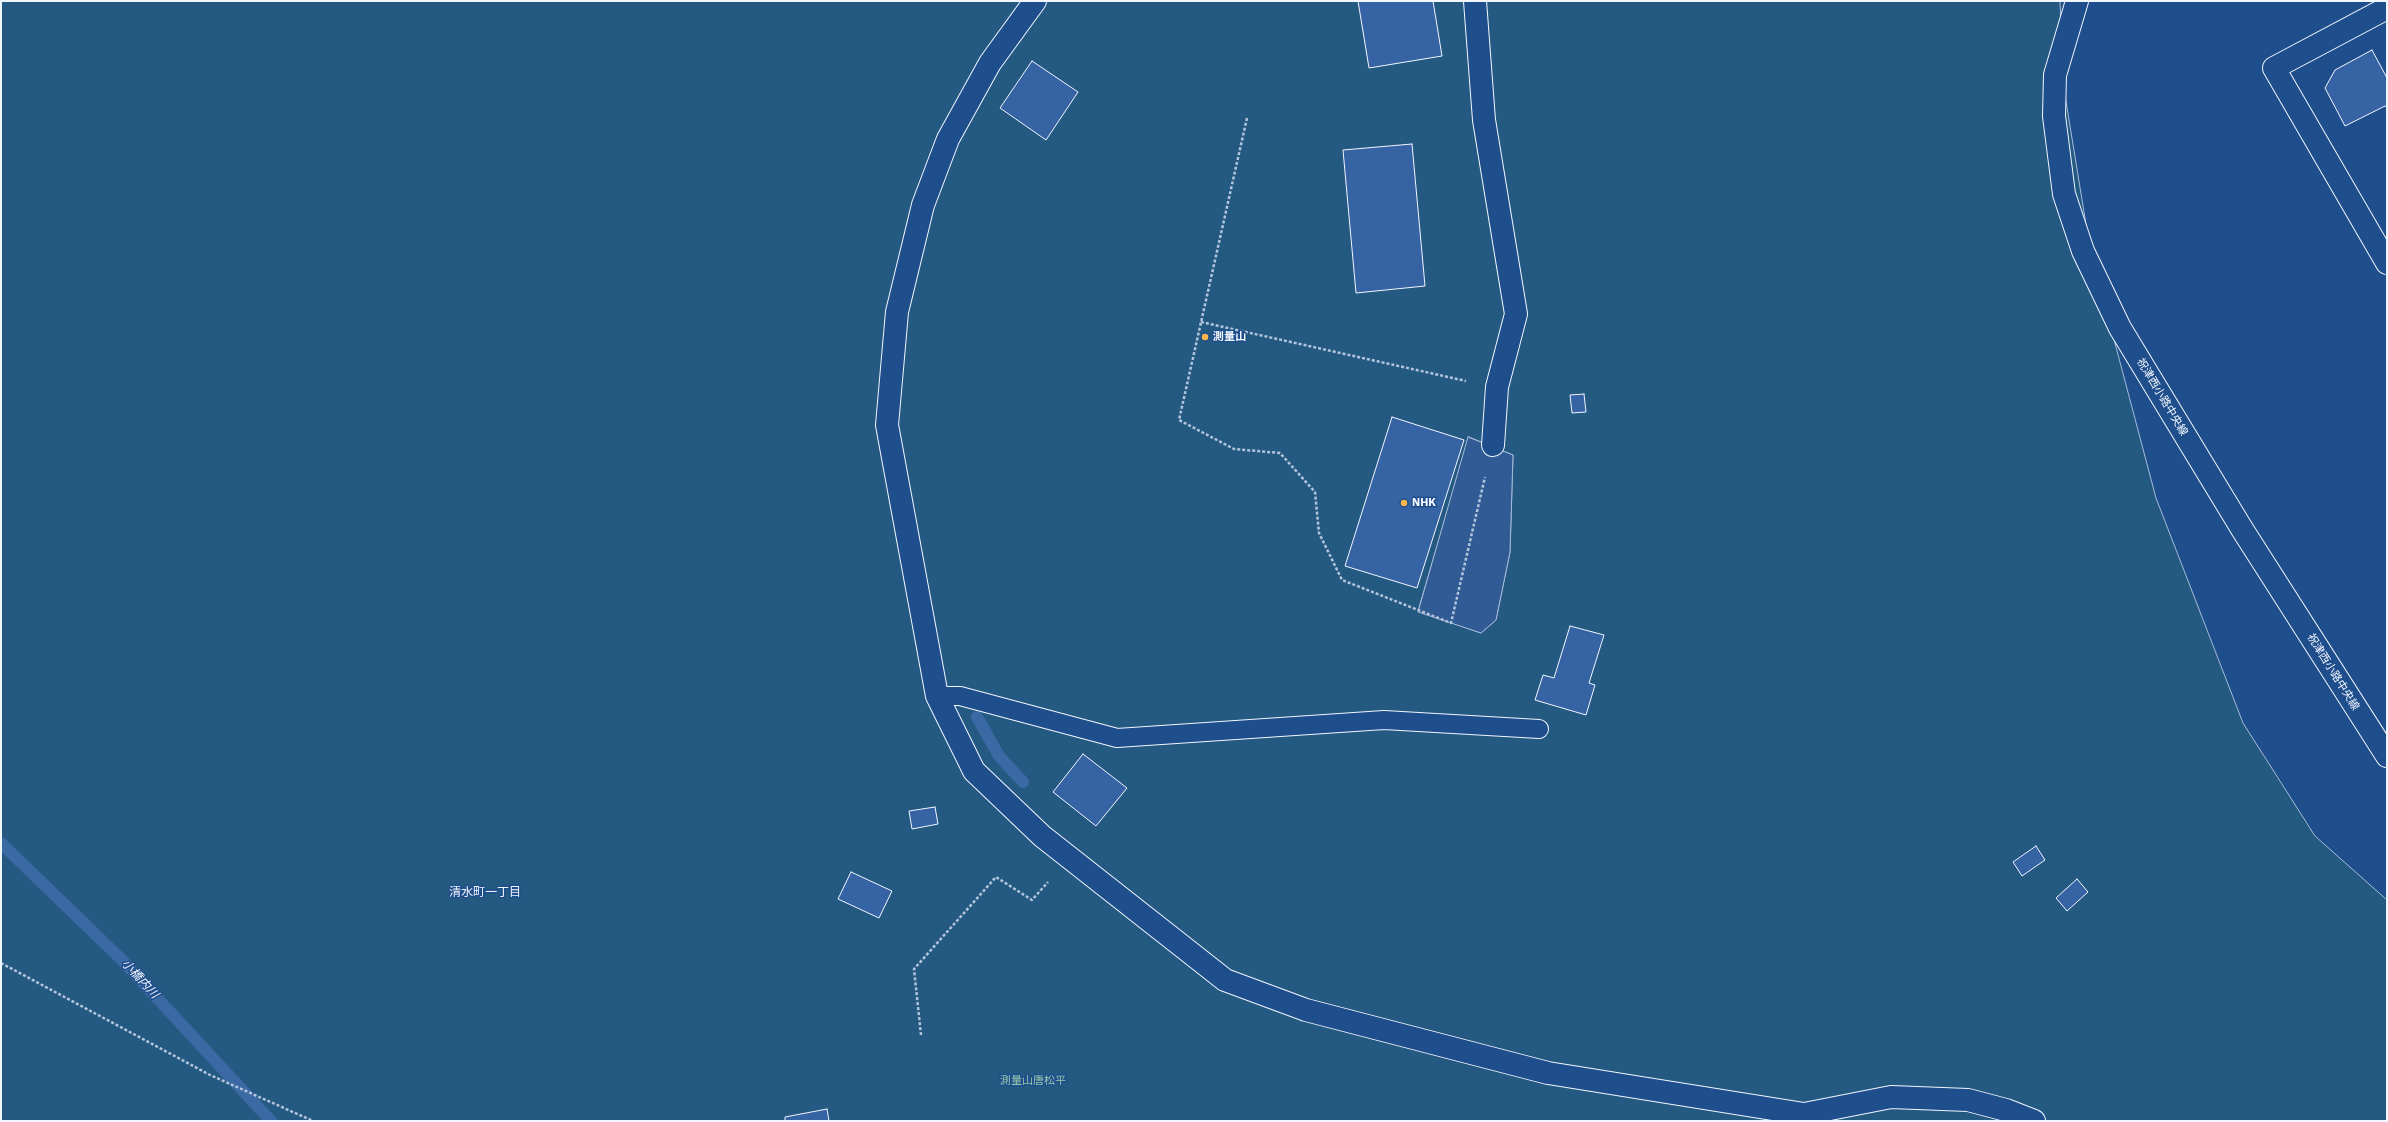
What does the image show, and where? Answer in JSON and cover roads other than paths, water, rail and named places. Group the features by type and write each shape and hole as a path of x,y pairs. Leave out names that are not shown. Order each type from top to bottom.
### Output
{"street":[{"path":"1035,1 990,62 948,140 923,205 897,312 887,425 937,696 974,771 1042,836 1225,980 1306,1010 1548,1073 1804,1114"},
{"path":"1475,1 1484,120 1516,314 1497,387 1493,445"},
{"name":"祝津西小路中央線","path":"2077,1 2056,75 2054,116 2064,194 2083,251 2120,328 2242,529 2387,756"},
{"path":"2387,8 2274,68 2387,264"},
{"path":"1775,1121 1891,1096 1968,1100 2006,1110 2034,1121"}],"lane":[{"path":"937,696 960,696 1117,738 1384,720 1539,729"}],"waterway":[{"path":"977,717 999,756 1023,782"},
{"name":"小橋内川","path":"1,843 121,959 271,1121"}],"place":[{"name":"測量山","path":"1205,337"},
{"name":"NHK","path":"1404,503"}],"district":[{"name":"清水町一丁目","path":"485,892"}],"park label":[{"name":"測量山唐松平","path":"1033,1081"}]}
